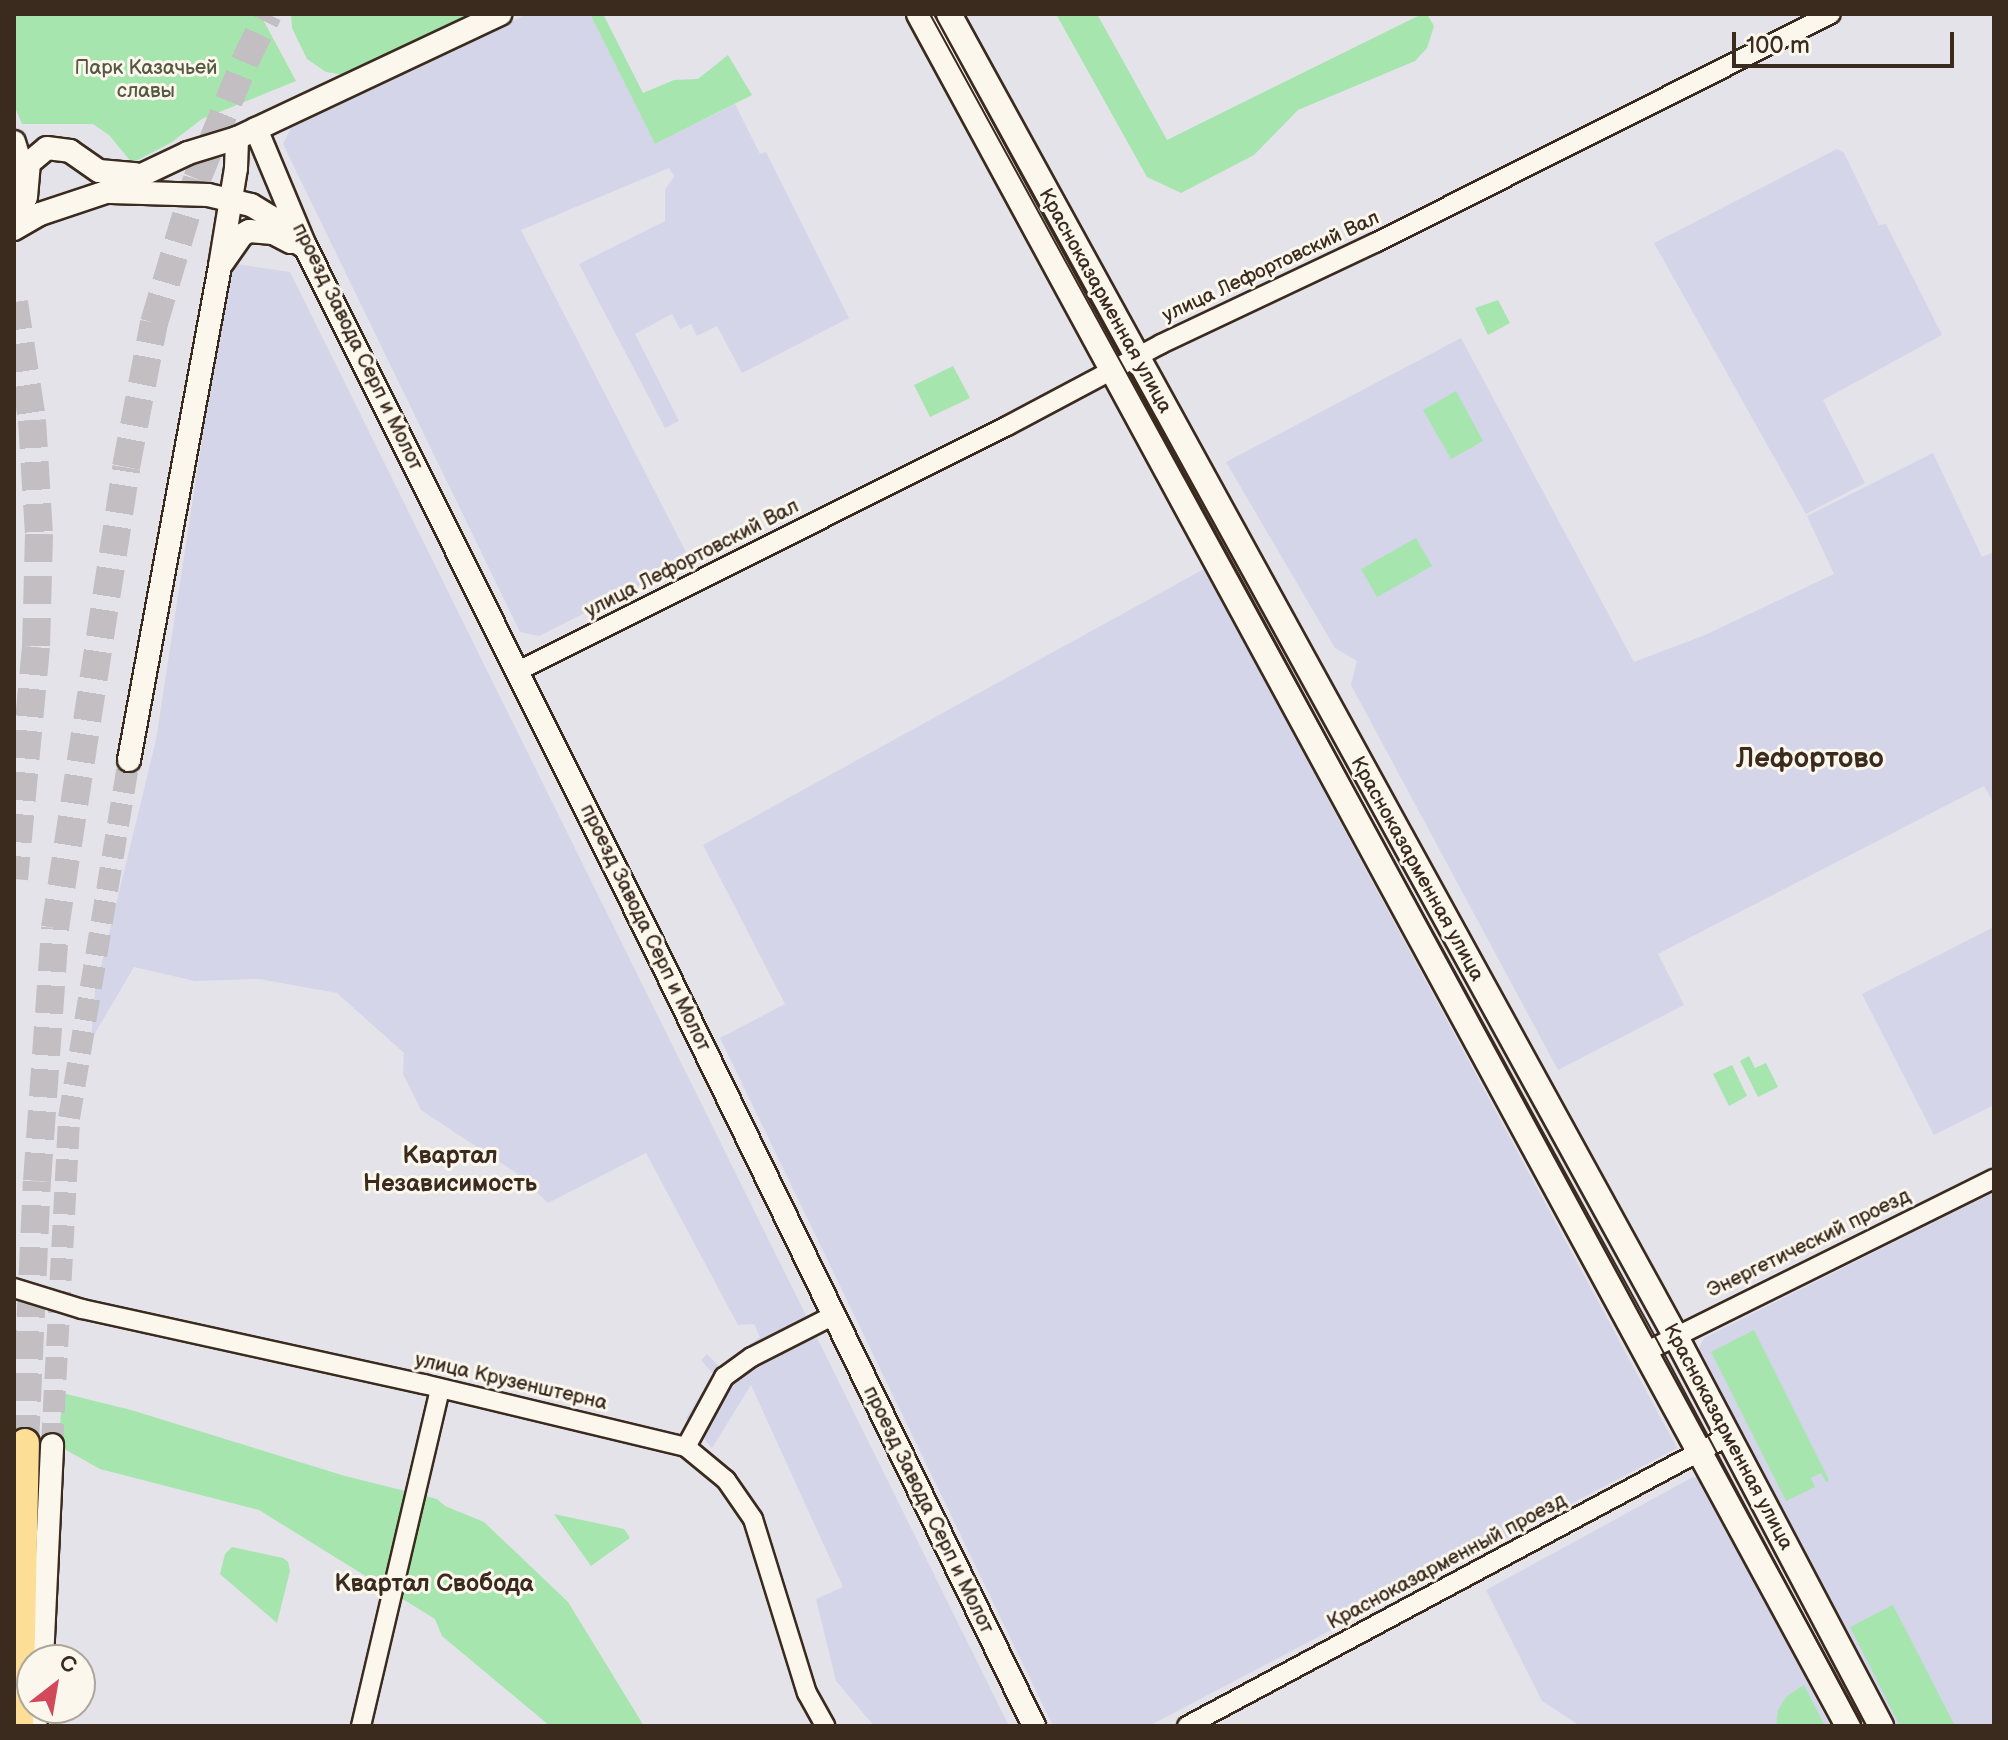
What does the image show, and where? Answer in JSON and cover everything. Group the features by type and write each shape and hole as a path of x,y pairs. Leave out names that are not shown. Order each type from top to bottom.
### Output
{"main road":[{"name":"Красноказарменная улица","path":"919,14 1848,1726"},
{"name":"Красноказарменная улица","path":"949,14 1675,1335 1881,1726"},
{"path":"19,1726 39,1444"}],"street":[{"path":"14,227 106,192 188,153 246,134 500,14"},
{"name":"улица Лефортовский Вал","path":"518,671 1007,426 1113,368 1414,224 1831,14"},
{"path":"14,133 28,143 63,148 82,162 112,174 145,173"},
{"path":"129,760 230,200 246,134"},
{"name":"проезд Завода Серп и Молот","path":"246,134 308,251 518,671 1034,1726"},
{"path":"14,142 26,182 41,204 64,206 85,185 82,162"},
{"path":"14,227 23,208 29,163 47,148"},
{"path":"106,192 208,195 251,205 271,217 308,251"},
{"path":"220,266 242,235 255,230 273,233 308,251"},
{"name":"Энергетический проезд","path":"1645,1352 1994,1179"},
{"name":"улица Крузенштерна","path":"14,1288 94,1312 686,1447 726,1480 753,1519 807,1693 825,1726"},
{"path":"686,1447 724,1377 752,1357 832,1316"},
{"path":"361,1726 440,1389"},
{"name":"Красноказарменный проезд","path":"1187,1726 1727,1437"},
{"path":"39,1444 42,1644"}],"shaded area":[{"path":"527,14 590,14 655,144 735,104 760,154 766,152 849,318 742,373 717,326 697,336 691,324 680,329 672,314 635,334 679,421 665,428 579,264 665,221 665,190 674,176 669,168 521,230 690,560 539,636 520,632 283,144 291,128"},
{"path":"1837,149 1844,153 1879,225 1886,224 1942,335 1823,400 1865,483 1806,514 1654,243"},
{"path":"229,263 290,272 1009,1726 874,1726 836,1681 816,1599 843,1587 751,1385 712,1448 686,1418 713,1374 701,1360 707,1354 719,1366 760,1337 754,1324 738,1325 646,1153 548,1203 515,1172 421,1110 403,1074 404,1053 337,993 259,979 195,981 134,967 91,1040 95,991 156,740"},
{"path":"1461,338 1634,662 1705,635 1834,574 1807,516 1933,453 1982,557 1994,552 1994,804 1984,786 1658,954 1684,1005 1558,1070 1351,685 1357,661 1335,648 1226,462"},
{"path":"1204,569 1677,1448 1149,1726 1053,1726 720,1038 785,1004 703,845"},
{"path":"1994,927 1994,1105 1934,1135 1862,994"},
{"path":"1994,1192 1994,1726 1890,1726 1696,1355 1704,1338"},
{"path":"1693,1477 1704,1480 1830,1726 1580,1726 1542,1701 1486,1590"}],"green space":[{"name":"Парк Казачьей славы","path":"14,14 260,14 296,81 202,119 172,142 132,163 109,135 93,124 22,124 14,105"},
{"path":"291,14 480,14 363,72 344,75 326,72 307,59 292,28"},
{"path":"590,14 603,14 643,93 674,80 698,79 728,55 752,95 655,144"},
{"path":"1056,14 1097,14 1167,140 1422,14 1427,14 1434,26 1427,48 1415,61 1298,110 1254,155 1181,193 1147,177"},
{"path":"1498,300 1510,323 1488,335 1475,308"},
{"path":"953,366 970,398 930,417 914,385"},
{"path":"1456,391 1483,441 1451,459 1423,410"},
{"path":"1416,538 1432,566 1377,597 1361,569"},
{"path":"1749,1056 1755,1068 1766,1063 1778,1087 1758,1097 1740,1061"},
{"path":"1732,1065 1747,1096 1729,1106 1713,1074"},
{"path":"1754,1330 1829,1480 1826,1482 1821,1473 1811,1478 1815,1487 1786,1501 1711,1352"},
{"path":"62,1393 131,1410 345,1476 437,1499 445,1506 484,1522 568,1602 644,1726 550,1726 442,1636 435,1619 259,1510 100,1469 59,1446"},
{"path":"554,1514 624,1529 630,1538 591,1566"},
{"path":"232,1547 283,1558 288,1562 290,1571 277,1623 220,1574 225,1554"},
{"path":"1893,1605 1955,1726 1900,1726 1850,1627"},
{"path":"1804,1685 1825,1726 1776,1726 1778,1710 1787,1696"}],"tunnel":[{"path":"25,1443 37,1181 55,928 126,467 154,323 197,179 246,59 268,14"},
{"path":"14,302 32,420 39,534 36,647 14,879"},
{"path":"52,1445 69,1118 129,760"}],"tram line":[{"path":"930,14 1659,1344 1862,1726"}],"district":[{"name":"Лефортово","path":"1810,759"},
{"name":"Квартал Независимость","path":"450,1170"},
{"name":"Квартал Свобода","path":"434,1584"}]}
